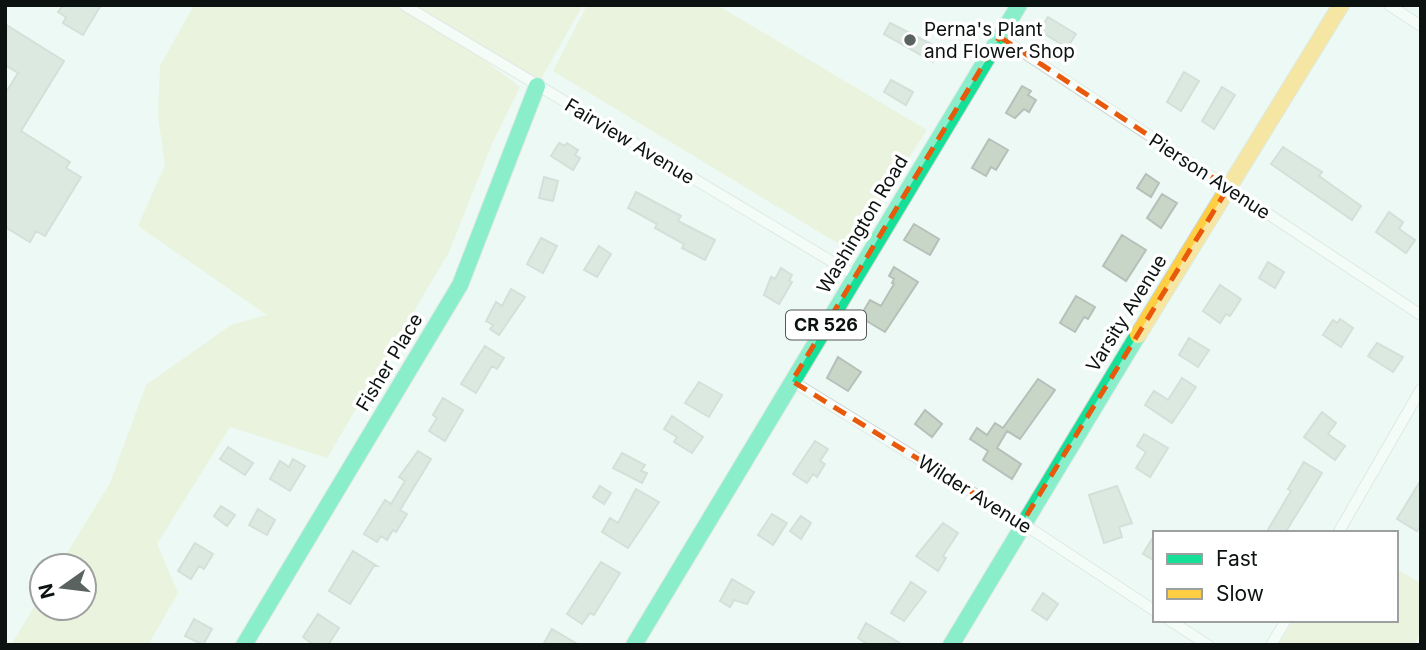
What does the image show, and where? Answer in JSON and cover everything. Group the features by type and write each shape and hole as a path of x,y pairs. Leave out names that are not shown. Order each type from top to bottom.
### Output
{"street":[{"name":"Fairview Avenue","path":"404,5 856,275"},
{"name":"Washington Road","path":"634,645 1019,5"},
{"name":"Varsity Avenue","path":"951,645 1022,523 1341,5"},
{"path":"1389,5 1421,26"},
{"name":"Pierson Avenue","path":"1000,37 1421,315"},
{"name":"Fisher Place","path":"244,645 460,285 537,86"},
{"name":"Wilder Avenue","path":"792,382 1022,523 1153,610"},
{"path":"1339,531 1421,390"},
{"path":"1172,622 1208,645"},
{"path":"1271,645 1285,622"}],"highlighted area":[{"path":"1000,37 1228,188 1022,523 792,381"}],"green space":[{"path":"194,5 583,5 537,86 447,32 520,87 492,144 449,252 327,458 230,427 157,544 178,593 148,645 11,645 28,617 28,622 98,622 98,552 68,552 110,483 146,385 231,325 267,315 138,226 165,165 158,116 160,66"},
{"path":"587,5 717,5 927,130 849,250 553,71"},
{"path":"1398,570 1421,583 1421,633 1414,645 1279,645 1292,622 1398,622"}],"building":[{"path":"63,5 101,5 83,35 63,23 66,17 58,12"},
{"path":"1048,17 1076,34 1067,48 1040,31"},
{"name":"Perna's Plant and Flower Shop","path":"890,23 941,49 933,62 884,34"},
{"path":"5,24 64,61 21,131 70,162 66,168 81,177 45,236 36,231 30,242 5,227 5,94 18,73 5,65"},
{"path":"1184,72 1199,81 1181,111 1167,102"},
{"path":"891,80 913,92 906,105 884,92"},
{"path":"1022,86 1031,91 1028,95 1036,100 1029,112 1024,109 1015,118 1006,113"},
{"path":"1222,87 1235,95 1214,129 1202,121"},
{"path":"989,139 1008,150 996,170 991,167 986,176 972,168"},
{"path":"559,143 565,146 567,143 578,150 575,155 580,158 573,170 551,156"},
{"path":"1283,147 1322,172 1319,176 1361,206 1352,220 1271,164"},
{"path":"1146,174 1159,183 1151,197 1137,188"},
{"path":"544,177 558,181 553,201 539,198"},
{"path":"636,192 681,216 678,221 715,240 705,260 682,248 684,244 655,228 657,224 628,208"},
{"path":"1162,194 1177,203 1161,228 1147,218"},
{"path":"1389,212 1403,222 1399,229 1415,240 1406,253 1376,232"},
{"path":"914,224 939,239 930,255 904,240"},
{"path":"1122,235 1146,250 1126,281 1103,266"},
{"path":"541,238 557,246 543,273 527,264"},
{"path":"599,246 611,254 597,277 584,270"},
{"path":"1268,262 1284,272 1275,288 1259,278"},
{"path":"894,267 918,282 885,332 860,317 870,300 881,306 894,284 894,279 889,276"},
{"path":"781,268 792,275 789,281 792,282 779,304 764,295 771,277 775,279"},
{"path":"1220,285 1241,299 1230,316 1226,314 1220,323 1203,311"},
{"path":"511,289 525,297 499,335 490,329 493,325 486,321 496,302 502,306"},
{"path":"1076,296 1095,307 1088,319 1084,317 1075,332 1060,323"},
{"path":"1340,319 1353,328 1341,347 1323,335 1333,320 1337,323"},
{"path":"1189,338 1209,350 1198,367 1179,355"},
{"path":"1377,343 1403,357 1393,372 1368,356"},
{"path":"485,346 504,358 497,369 492,366 476,393 461,384"},
{"path":"838,357 861,372 848,391 827,378"},
{"path":"1182,378 1196,387 1172,423 1145,405 1154,391 1168,400"},
{"path":"1038,379 1055,390 1020,439 1007,431 997,448 1021,464 1012,479 983,460 988,451 970,439 977,428 987,435 995,423 1003,428"},
{"path":"699,382 722,395 709,417 685,403"},
{"path":"443,398 463,410 445,441 429,431 437,418 433,415"},
{"path":"925,410 942,424 932,437 915,424"},
{"path":"1322,412 1336,423 1328,434 1345,446 1335,460 1304,437"},
{"path":"672,416 703,437 692,453 674,442 677,437 664,429"},
{"path":"1144,434 1168,448 1150,477 1136,468 1146,452 1137,446"},
{"path":"815,441 828,449 820,461 825,464 817,477 813,474 807,483 793,474"},
{"path":"228,447 253,463 245,475 220,459"},
{"path":"418,451 431,459 400,510 407,514 396,532 393,530 387,540 381,536 377,542 364,534 385,500 391,504 405,481 399,477"},
{"path":"622,453 645,465 641,471 647,473 642,483 613,468"},
{"path":"293,459 305,466 290,491 270,479 280,461 289,467"},
{"path":"1304,462 1322,473 1286,531 1267,531 1291,491 1288,489"},
{"path":"1421,480 1421,524 1417,531 1397,519"},
{"path":"600,486 611,493 604,504 593,497"},
{"path":"1117,486 1132,523 1119,527 1122,537 1104,543 1089,495"},
{"path":"636,489 659,502 628,548 602,532 610,518 618,523"},
{"path":"221,506 235,515 227,526 214,516"},
{"path":"258,509 275,520 267,535 249,525"},
{"path":"772,514 787,523 773,545 758,535"},
{"path":"801,516 811,523 801,539 790,531"},
{"path":"943,523 958,533 943,556 946,558 938,571 916,556"},
{"path":"1153,537 1153,560 1143,554"},
{"path":"195,543 213,554 204,569 199,566 191,579 178,571"},
{"path":"353,551 377,566 374,566 350,604 329,591"},
{"path":"601,562 620,573 594,615 590,613 582,624 567,614"},
{"path":"732,579 754,592 747,604 734,600 730,607 720,601"},
{"path":"911,582 926,592 904,621 891,613"},
{"path":"1043,593 1058,604 1047,620 1032,610"},
{"path":"318,614 339,628 328,645 314,645 303,637"},
{"path":"194,619 212,629 203,645 185,636"},
{"path":"866,623 903,645 869,645 858,638"},
{"path":"552,629 579,645 543,645"}],"traffic: fast":[{"path":"634,645 1019,5"},
{"path":"244,645 460,285 537,86"},
{"path":"951,645 1138,335"}],"traffic: slow":[{"path":"1138,335 1341,5"}],"place":[{"name":"Perna's Plant and Flower Shop","path":"910,40"}]}
